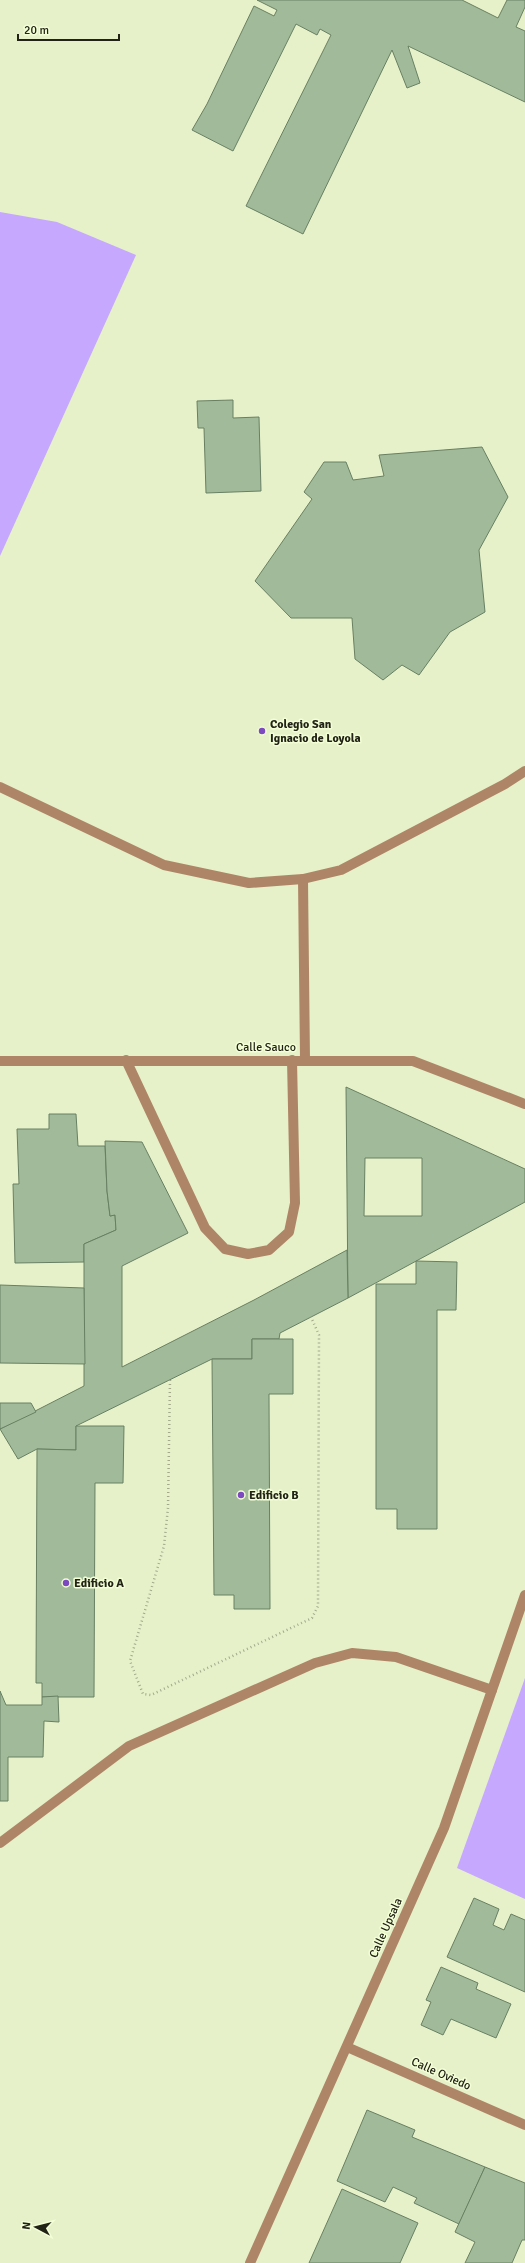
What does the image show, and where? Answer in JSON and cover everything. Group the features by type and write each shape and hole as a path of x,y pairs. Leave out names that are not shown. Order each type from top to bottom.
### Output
{"street":[{"path":"0,787 164,865 249,883 303,879 341,870 505,784 525,771"},
{"path":"303,879 305,1060"},
{"path":"126,1060 205,1228 225,1249 248,1254 269,1250 289,1232 295,1203 292,1060"},
{"name":"Calle Sauco","path":"0,1061 413,1061 525,1104"},
{"name":"Calle Upsala","path":"250,2263 444,1828 525,1595"},
{"path":"0,1843 129,1746 315,1663 352,1653 396,1657 492,1690"},
{"name":"Calle Oviedo","path":"347,2047 525,2125"}],"path":[{"path":"170,1380 168,1508 164,1546 130,1661 143,1694 151,1695 312,1618 318,1606 319,1335 311,1317"}],"shaded area":[{"path":"0,212 57,222 136,255 0,556"},
{"path":"525,1678 525,1899 457,1868"}],"building":[{"path":"257,0 462,0 498,18 507,0 525,0 525,7 516,27 525,31 525,102 408,46 420,83 407,88 392,50 303,234 246,206 331,35 320,29 317,35 296,24 233,151 192,130 207,104 254,6 274,16 277,10"},
{"path":"233,400 233,418 259,417 261,491 206,493 204,428 198,428 197,401"},
{"path":"482,447 508,497 479,550 485,612 450,632 419,675 402,665 383,680 355,659 352,618 291,618 255,581 312,499 304,492 324,462 346,462 353,480 384,476 379,455"},
{"path":"346,1087 525,1169 525,1202 348,1298","holes":["365,1158 422,1158 422,1216 364,1216"]},
{"path":"49,1114 76,1114 78,1146 105,1146 107,1191 110,1216 115,1215 116,1230 84,1244 84,1262 15,1263 13,1184 19,1184 17,1129 49,1129"},
{"path":"105,1141 142,1142 188,1233 122,1266 122,1367 254,1300 347,1250 348,1298 280,1333 279,1339 252,1339 252,1359 212,1359 76,1426 76,1450 37,1449 18,1459 0,1429 84,1386 84,1244 116,1230 115,1215 110,1216 107,1191"},
{"path":"416,1261 457,1262 456,1310 437,1310 437,1529 397,1529 397,1509 376,1509 376,1284 416,1284"},
{"path":"0,1285 84,1288 85,1364 0,1363"},
{"name":"Edificio B","path":"252,1339 293,1339 293,1394 269,1394 270,1609 234,1609 234,1595 214,1595 212,1359 252,1359"},
{"path":"0,1403 31,1403 36,1412 0,1429"},
{"name":"Edificio A","path":"76,1426 124,1426 123,1483 95,1483 94,1697 42,1697 42,1683 36,1683 37,1449 76,1450"},
{"path":"0,1691 6,1705 42,1705 42,1697 58,1696 59,1722 44,1721 43,1757 8,1757 8,1801 0,1801"},
{"path":"474,1898 499,1909 493,1925 504,1930 511,1914 525,1920 525,1992 447,1957"},
{"path":"441,1967 478,1983 476,1989 511,2004 496,2038 451,2019 443,2035 421,2025 431,2002 426,2000"},
{"path":"367,2110 415,2130 412,2137 485,2167 459,2224 414,2203 417,2198 393,2187 385,2202 337,2181"},
{"path":"485,2167 525,2183 525,2240 522,2240 512,2263 465,2263 475,2242 455,2232"},
{"path":"342,2189 418,2223 400,2263 309,2263"}],"place":[{"name":"Colegio San Ignacio de Loyola","path":"262,731"},
{"name":"Edificio B","path":"241,1495"},
{"name":"Edificio A","path":"66,1583"}]}
